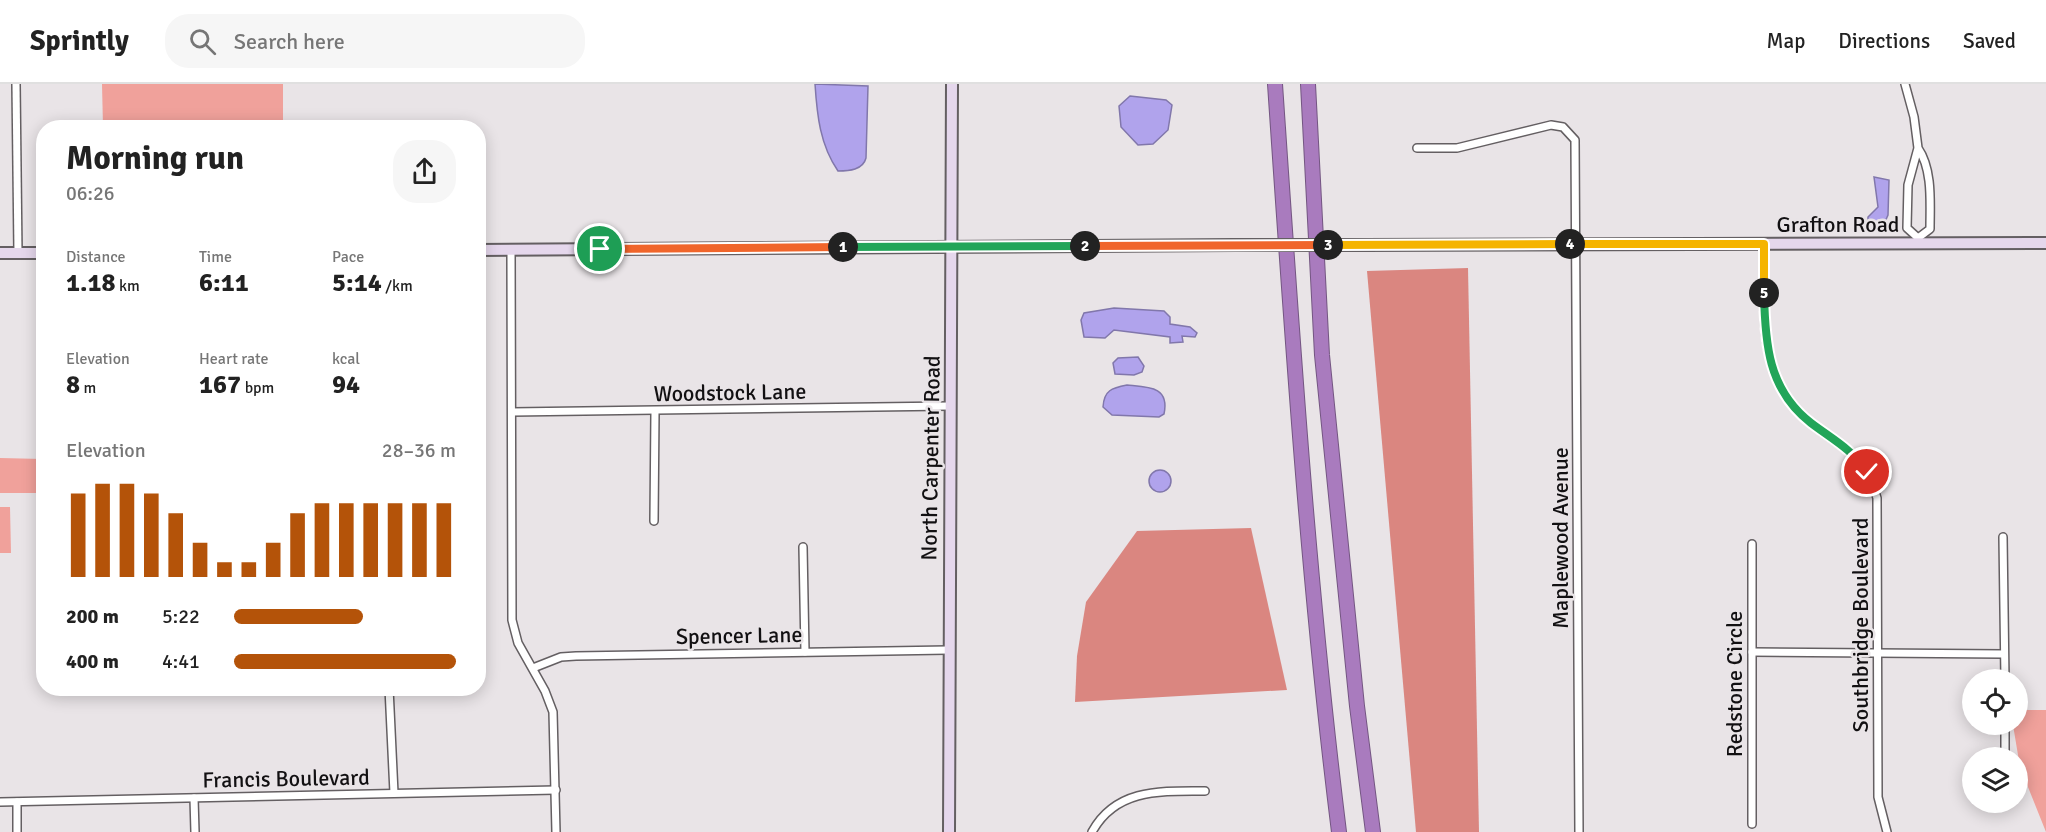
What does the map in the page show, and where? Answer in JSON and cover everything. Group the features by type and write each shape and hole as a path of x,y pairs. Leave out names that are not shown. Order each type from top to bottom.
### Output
{"highway":[{"path":"1275,84 1301,468 1323,709 1339,832"},
{"path":"1308,84 1322,355 1372,832"}],"street":[{"path":"16,84 18,253"},
{"name":"North Carpenter Road","path":"949,832 952,84"},
{"path":"1905,84 1914,117 1918,148 1926,168 1930,206 1930,229 1918,241 1907,228 1907,194 1918,148"},
{"name":"Maplewood Avenue","path":"1417,148 1457,148 1547,125 1563,127 1573,137 1576,145 1579,832"},
{"name":"Grafton Road","path":"486,250 1764,244 1918,241 2046,243"},
{"name":"Southbridge Boulevard","path":"1764,244 1764,333 1774,375 1800,413 1841,443 1860,461 1875,492 1878,511 1878,797 1887,832"},
{"path":"511,250 512,620 518,643 533,668 553,712 556,832"},
{"path":"0,253 36,253"},
{"name":"Woodstock Lane","path":"512,412 655,412 950,406"},
{"path":"654,521 655,412"},
{"path":"2003,537 2005,669"},
{"name":"Redstone Circle","path":"1752,544 1752,824"},
{"path":"804,547 805,652"},
{"name":"Spencer Lane","path":"533,668 561,657 576,656 948,650"},
{"path":"1752,652 2004,654"},
{"path":"389,696 394,793"},
{"name":"Francis Boulevard","path":"0,802 556,790"},
{"path":"1092,832 1112,808 1132,796 1157,791 1205,791"},
{"path":"194,798 195,832"},
{"path":"17,802 17,832"}],"shaded area":[{"path":"102,84 283,84 283,120 103,120"},
{"path":"815,84 868,86 866,158 859,167 838,171 832,161 820,129"},
{"path":"1130,96 1166,100 1172,105 1168,130 1153,144 1138,145 1121,127 1119,106"},
{"path":"1874,177 1889,180 1888,215 1884,224 1868,225 1868,217 1878,207"},
{"path":"1468,268 1479,832 1416,832 1367,271"},
{"path":"1114,308 1164,311 1170,317 1170,324 1190,327 1197,333 1195,337 1182,336 1183,342 1170,343 1170,337 1114,330 1105,338 1084,337 1081,320 1084,313"},
{"path":"1138,357 1144,366 1142,372 1134,375 1115,374 1113,363 1118,358"},
{"path":"1127,385 1150,388 1160,393 1164,398 1164,414 1159,417 1112,415 1103,407 1107,393"},
{"path":"0,458 36,459 36,493 0,493"},
{"path":"1160,470 1168,473 1171,481 1168,489 1160,492 1152,489 1149,481 1152,473"},
{"path":"0,507 10,507 11,553 0,553"},
{"path":"1251,528 1287,690 1075,702 1077,656 1086,602 1137,531"},
{"path":"2028,710 2046,710 2046,832 2028,787 2028,747 2017,747 2015,735 2028,735"}],"route":[{"path":"600,249 1764,244 1764,333 1774,375 1790,403 1811,423 1851,451 1867,472"}]}
